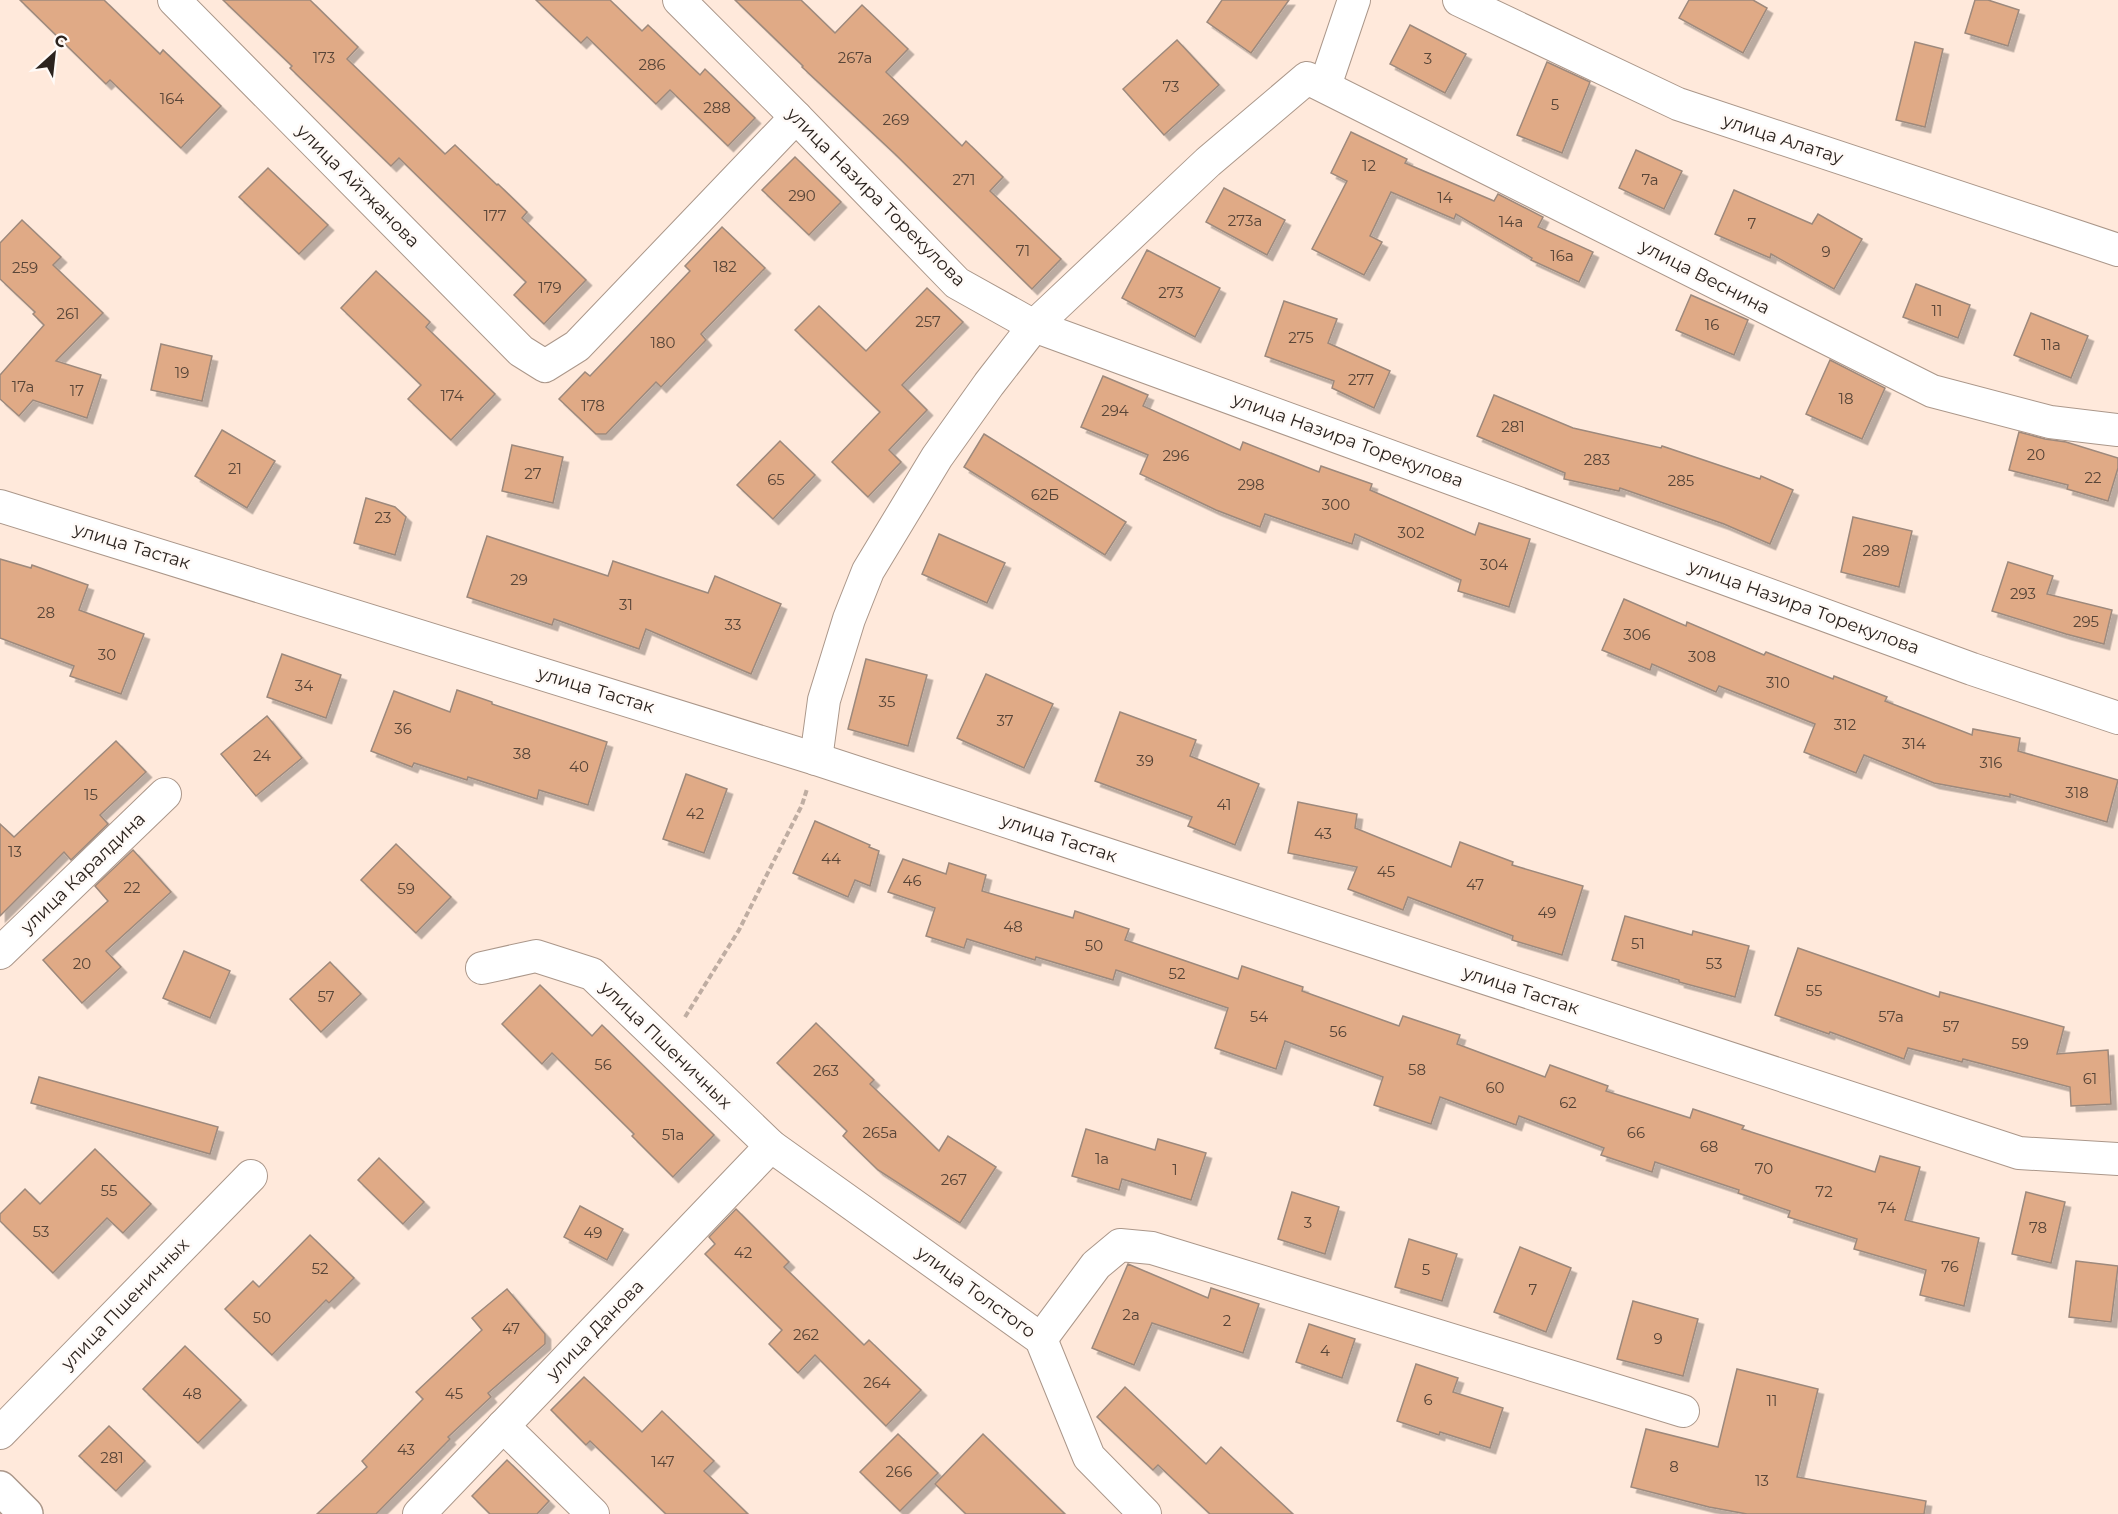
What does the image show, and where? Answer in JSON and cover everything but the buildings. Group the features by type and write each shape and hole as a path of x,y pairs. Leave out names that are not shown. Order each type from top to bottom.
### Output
{"main road":[{"path":"0,1488 26,1514"}],"street":[{"name":"улица Айтжанова","path":"174,0 521,351 545,366 578,346 796,117"},
{"name":"улица Назира Торекулова","path":"679,0 957,283 1034,326 1972,669 2118,718"},
{"path":"816,759 824,700 849,619 868,572 937,457 1034,326 1208,162 1316,82 1354,0"},
{"name":"улица Алатау","path":"1460,0 1678,104 2118,250"},
{"name":"улица Веснина","path":"1316,82 1932,390 2050,423 2118,430"},
{"name":"улица Тастак","path":"0,506 816,759 2019,1153 2118,1159"},
{"name":"улица Каралдина","path":"0,953 165,794"},
{"name":"улица Пшеничных","path":"482,968 536,956 592,974 771,1146"},
{"name":"улица Толстого","path":"771,1146 1041,1339 1089,1457 1145,1514"},
{"name":"улица Данова","path":"418,1514 771,1146"},
{"name":"улица Пшеничных","path":"0,1433 251,1176"},
{"path":"1041,1339 1096,1265 1120,1245 1152,1248 1683,1412"},
{"path":"503,1426 593,1514"}],"path":[{"path":"667,1046 739,930 802,805 816,759"}]}
